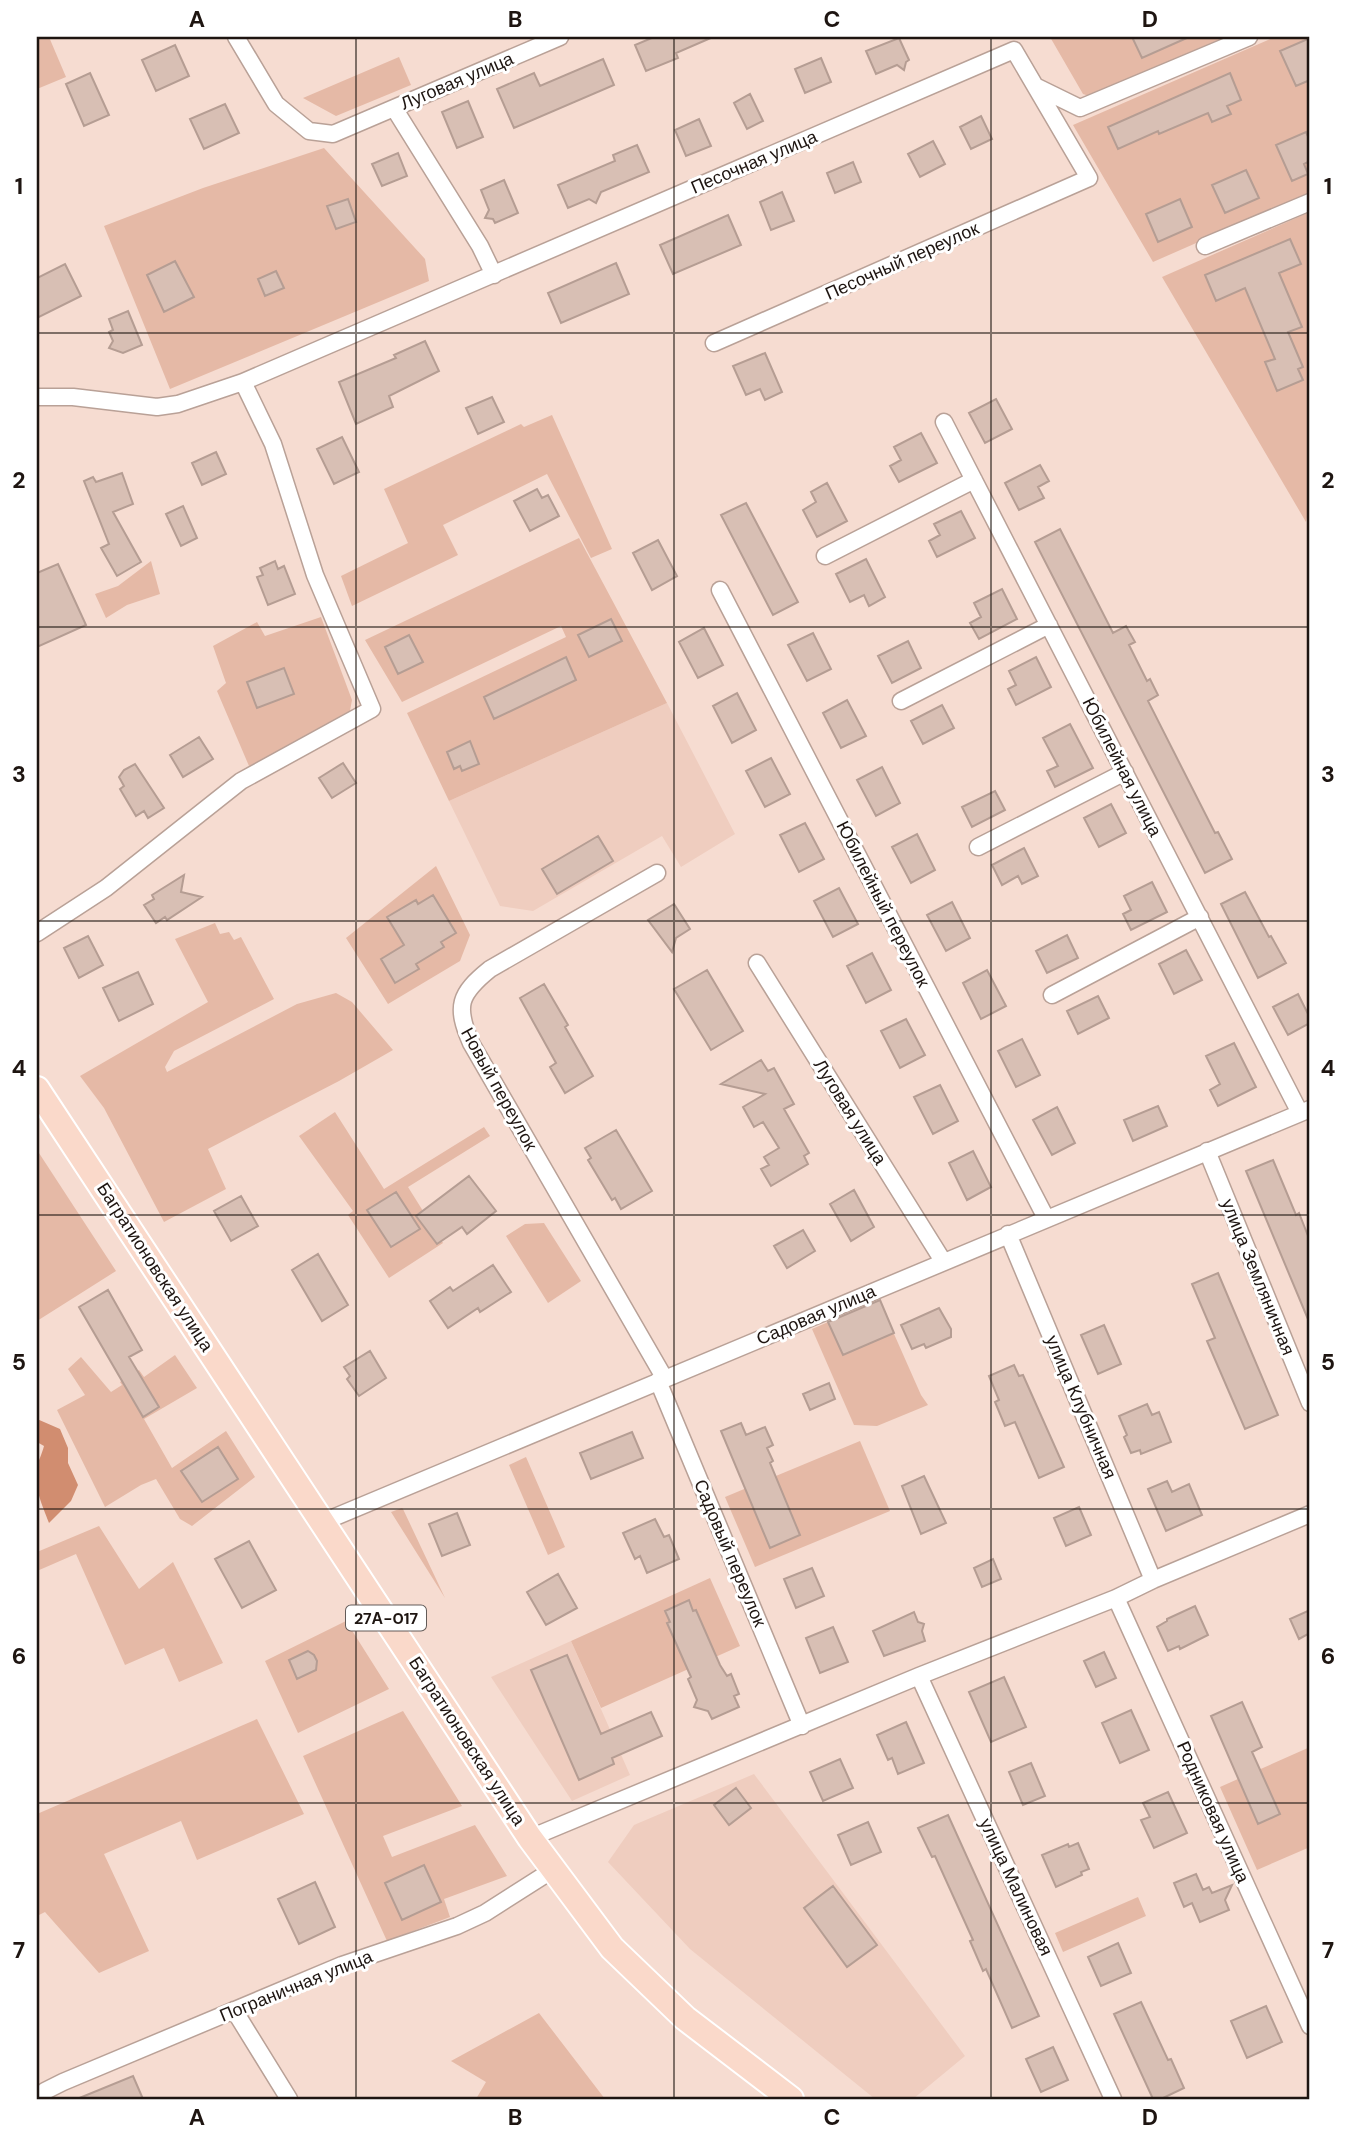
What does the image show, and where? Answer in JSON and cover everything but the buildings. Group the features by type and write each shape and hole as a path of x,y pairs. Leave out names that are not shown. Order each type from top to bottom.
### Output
{"main road":[{"name":"Багратионовская улица","path":"37,1089 530,1838 612,1948 685,2018 791,2099"}],"street":[{"name":"Луговая улица","path":"236,37 276,104 309,131 333,134 560,37"},
{"path":"1035,86 1080,108 1249,37"},
{"name":"Песочная улица","path":"37,397 74,397 157,407 178,404 243,382 1014,50 1035,86"},
{"name":"Песочный переулок","path":"714,343 1089,178 1035,86"},
{"path":"394,108 480,246 494,275"},
{"path":"1205,246 1310,202"},
{"path":"37,933 106,888 241,781 372,709 315,575 273,444 243,382"},
{"name":"Юбилейная улица","path":"944,422 1200,917 1305,1111"},
{"path":"825,556 974,480"},
{"name":"Юбилейный переулок","path":"720,590 1046,1218"},
{"path":"901,701 1049,625"},
{"path":"978,847 1125,772"},
{"name":"Новый переулок","path":"657,873 490,969 474,982 464,996 460,1009 471,1042 661,1380"},
{"path":"1052,995 1200,917"},
{"name":"Луговая улица","path":"757,963 943,1261"},
{"name":"Садовая улица","path":"323,1522 1305,1111"},
{"name":"улица Земляничная","path":"1207,1152 1310,1403"},
{"name":"улица Клубничная","path":"1008,1234 1153,1580"},
{"name":"Садовый переулок","path":"661,1380 802,1726"},
{"path":"530,1838 919,1676 1116,1598 1310,1514"},
{"name":"Родниковая улица","path":"1116,1598 1310,2026"},
{"name":"улица Малиновая","path":"919,1676 1113,2099"},
{"name":"Пограничная улица","path":"39,2099 45,2091 64,2082 342,1965 457,1926 485,1913 554,1869"},
{"path":"234,2010 289,2099"}],"shaded area":[{"path":"37,37 49,37 66,77 37,89"},
{"path":"1050,37 1229,37 1092,97 1083,94"},
{"path":"1275,37 1310,37 1310,193 1153,262 1073,125"},
{"path":"399,57 411,85 336,116 303,98"},
{"path":"324,148 425,259 429,281 170,389 104,226 203,188"},
{"path":"1310,212 1310,502 1306,522 1162,277"},
{"path":"552,415 612,549 591,558 547,474 443,525 458,555 352,606 341,576 408,543 384,489 521,424 524,427"},
{"path":"579,538 667,703 449,801 407,713 566,637 561,626 402,702 365,640"},
{"path":"151,561 160,594 127,605 106,618 95,594 118,586"},
{"path":"321,617 352,700 349,716 320,733 249,766 217,691 226,683 213,646 257,622 265,636"},
{"path":"667,703 735,834 681,867 662,836 533,911 500,906 449,801"},
{"path":"436,866 470,935 460,961 388,1004 346,938"},
{"path":"215,923 220,934 229,932 234,940 241,937 274,999 174,1051 165,1067 167,1072 297,1004 336,993 352,1002 393,1050 208,1149 226,1189 164,1222 104,1108 80,1076 208,1002 175,939"},
{"path":"335,1112 384,1189 484,1127 490,1136 408,1187 443,1243 389,1278 348,1215 353,1211 299,1136"},
{"path":"37,1150 116,1271 37,1321"},
{"path":"544,1223 581,1281 548,1303 506,1236 525,1224"},
{"path":"879,1300 921,1395 928,1405 877,1426 854,1425 812,1329"},
{"path":"175,1355 197,1388 144,1419 172,1468 226,1431 255,1477 192,1526 180,1519 156,1479 105,1507 57,1410 85,1395 68,1369 81,1357 111,1392 122,1385 120,1382 139,1370 144,1377"},
{"path":"37,1419 60,1429 68,1448 68,1463 78,1485 71,1501 49,1523 39,1496 36,1476 44,1446 37,1442"},
{"path":"860,1441 890,1511 755,1567 725,1497"},
{"path":"526,1457 565,1547 548,1555 509,1465"},
{"path":"403,1509 445,1598 391,1512"},
{"path":"99,1526 139,1589 173,1562 223,1663 179,1682 164,1648 125,1665 76,1554 37,1571 37,1552"},
{"path":"710,1578 740,1646 601,1708 571,1641"},
{"path":"346,1621 389,1689 298,1733 265,1661"},
{"path":"571,1641 630,1775 572,1801 491,1677"},
{"path":"403,1711 462,1806 383,1836 392,1857 475,1825 507,1876 444,1899 450,1917 387,1941 303,1756"},
{"path":"257,1719 304,1814 197,1860 181,1821 104,1854 149,1951 99,1973 45,1912 37,1916 37,1814"},
{"path":"1310,1747 1310,1847 1257,1870 1220,1787"},
{"path":"754,1774 965,2056 913,2099 875,2099 690,1949 608,1862 634,1825"},
{"path":"1138,1897 1146,1916 1063,1952 1055,1933"},
{"path":"539,2013 605,2099 476,2099 486,2082 451,2061"}]}
